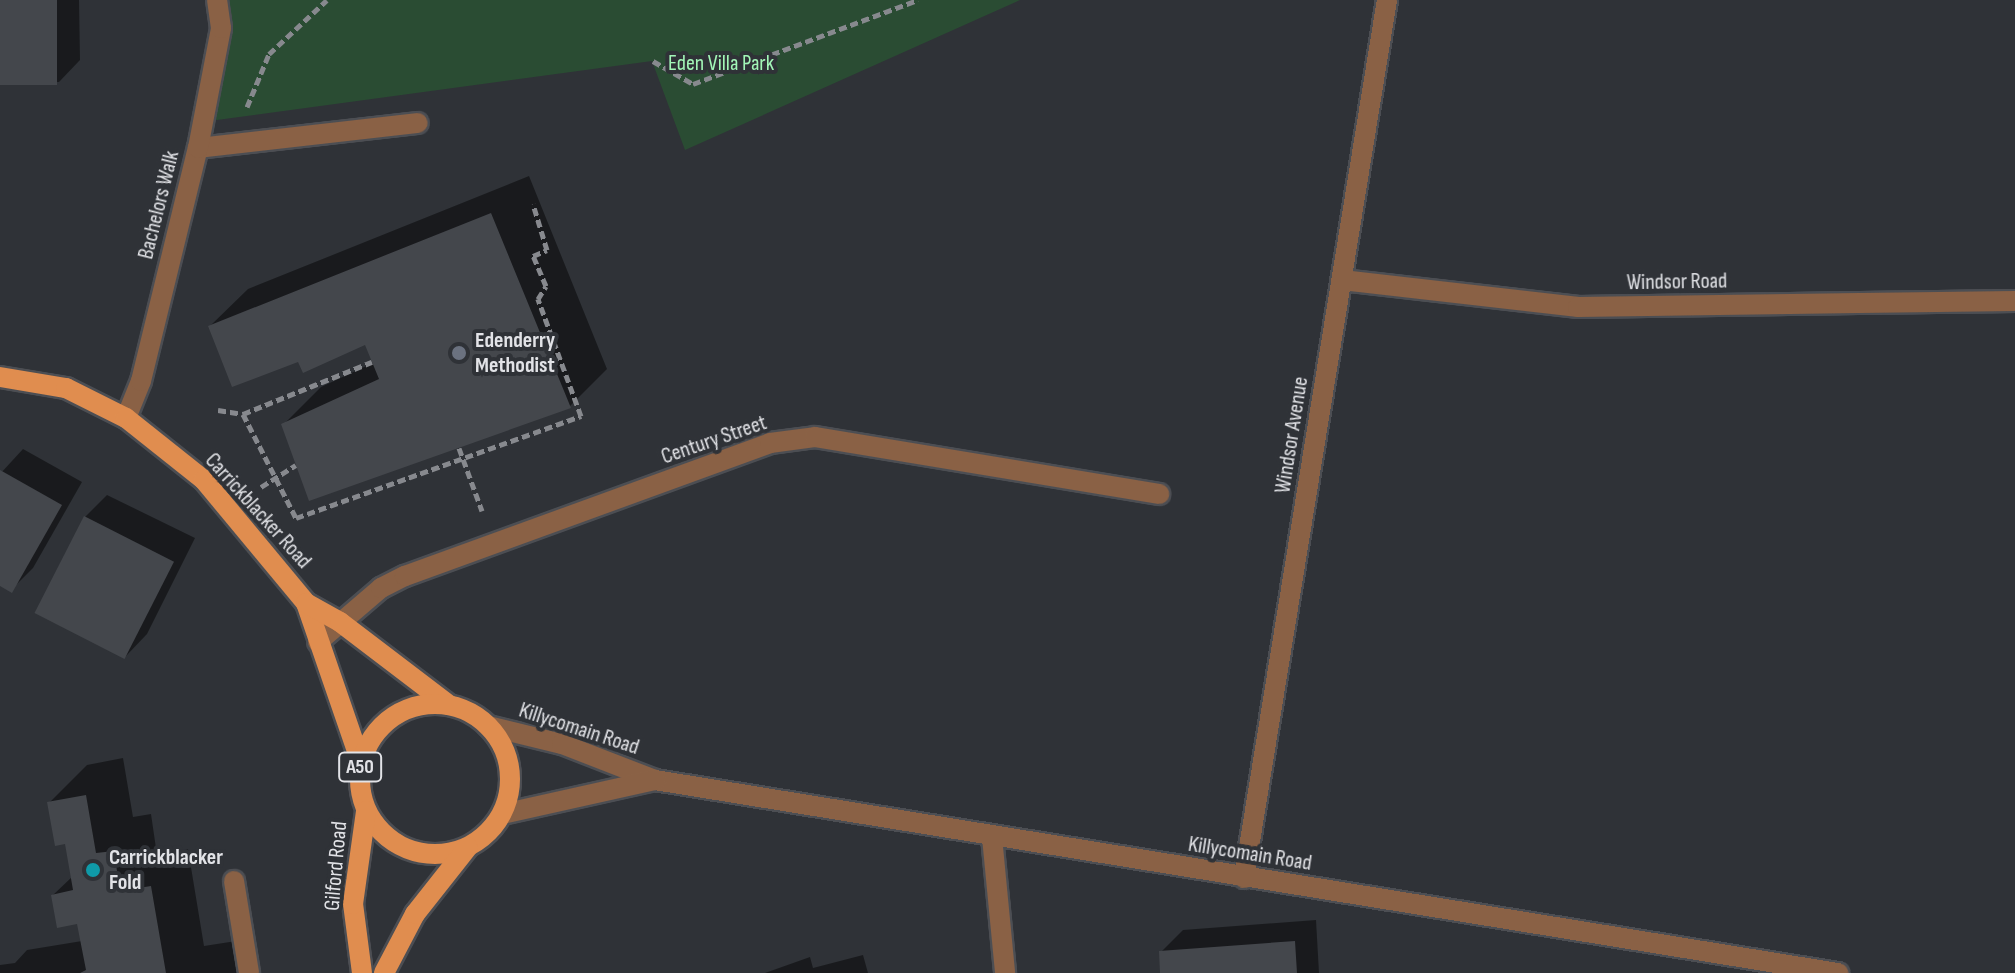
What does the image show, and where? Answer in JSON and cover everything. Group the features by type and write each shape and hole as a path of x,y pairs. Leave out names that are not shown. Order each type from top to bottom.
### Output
{"main road":[{"name":"Carrickblacker Road","path":"0,377 66,388 126,418 204,480 306,603 340,622 449,705"},
{"name":"Carrickblacker Road","path":"306,603 361,763"},
{"name":"A50","path":"468,847 422,854 380,831 366,811 361,763 370,740 386,721 405,710 449,705 488,726"},
{"path":"384,973 415,914 468,847 502,814 510,768 488,726"},
{"name":"Gilford Road","path":"362,973 353,904 366,811"}],"street":[{"name":"Bachelors Walk","path":"126,418 141,381 198,148 221,28 217,0"},
{"name":"Windsor Avenue","path":"1244,878 1387,0"},
{"path":"198,148 233,141 418,123"},
{"name":"Windsor Road","path":"1342,280 1578,307 2015,301"},
{"name":"Century Street","path":"318,642 381,588 405,576 770,443 815,437 1159,494"},
{"name":"Killycomain Road","path":"488,726 562,744 655,780 1244,878 1735,965 1838,973"},
{"name":"Killycomain Road","path":"502,814 655,780"},
{"path":"992,837 1005,973"},
{"path":"234,881 249,973"}],"path":[{"path":"233,141 269,54 327,0"},
{"path":"653,61 693,84 918,0"},
{"path":"243,414 296,518 581,416 538,299 546,286 533,256 547,250 533,204"},
{"path":"218,410 243,414 372,362"},
{"path":"459,448 484,515"},
{"path":"261,487 296,465"}],"green space":[{"name":"Eden Villa Park","path":"217,0 1020,0 685,150 652,61 202,122"}],"building":[{"path":"0,0 57,0 57,85 0,85"},
{"name":"Edenderry Methodist","path":"491,213 571,408 309,501 281,424 379,379 365,345 303,373 298,362 232,387 208,326"},
{"path":"0,470 62,505 12,593 0,586"},
{"path":"84,516 174,562 125,659 35,613"},
{"name":"Carrickblacker Fold","path":"86,795 96,853 114,851 120,891 151,886 166,973 80,973 86,970 77,924 57,928 51,895 73,890 65,844 55,846 47,802"},
{"path":"1295,941 1297,973 1160,973 1159,951"}],"place":[{"name":"Edenderry Methodist","path":"459,353"},
{"name":"Carrickblacker Fold","path":"93,870"}]}
